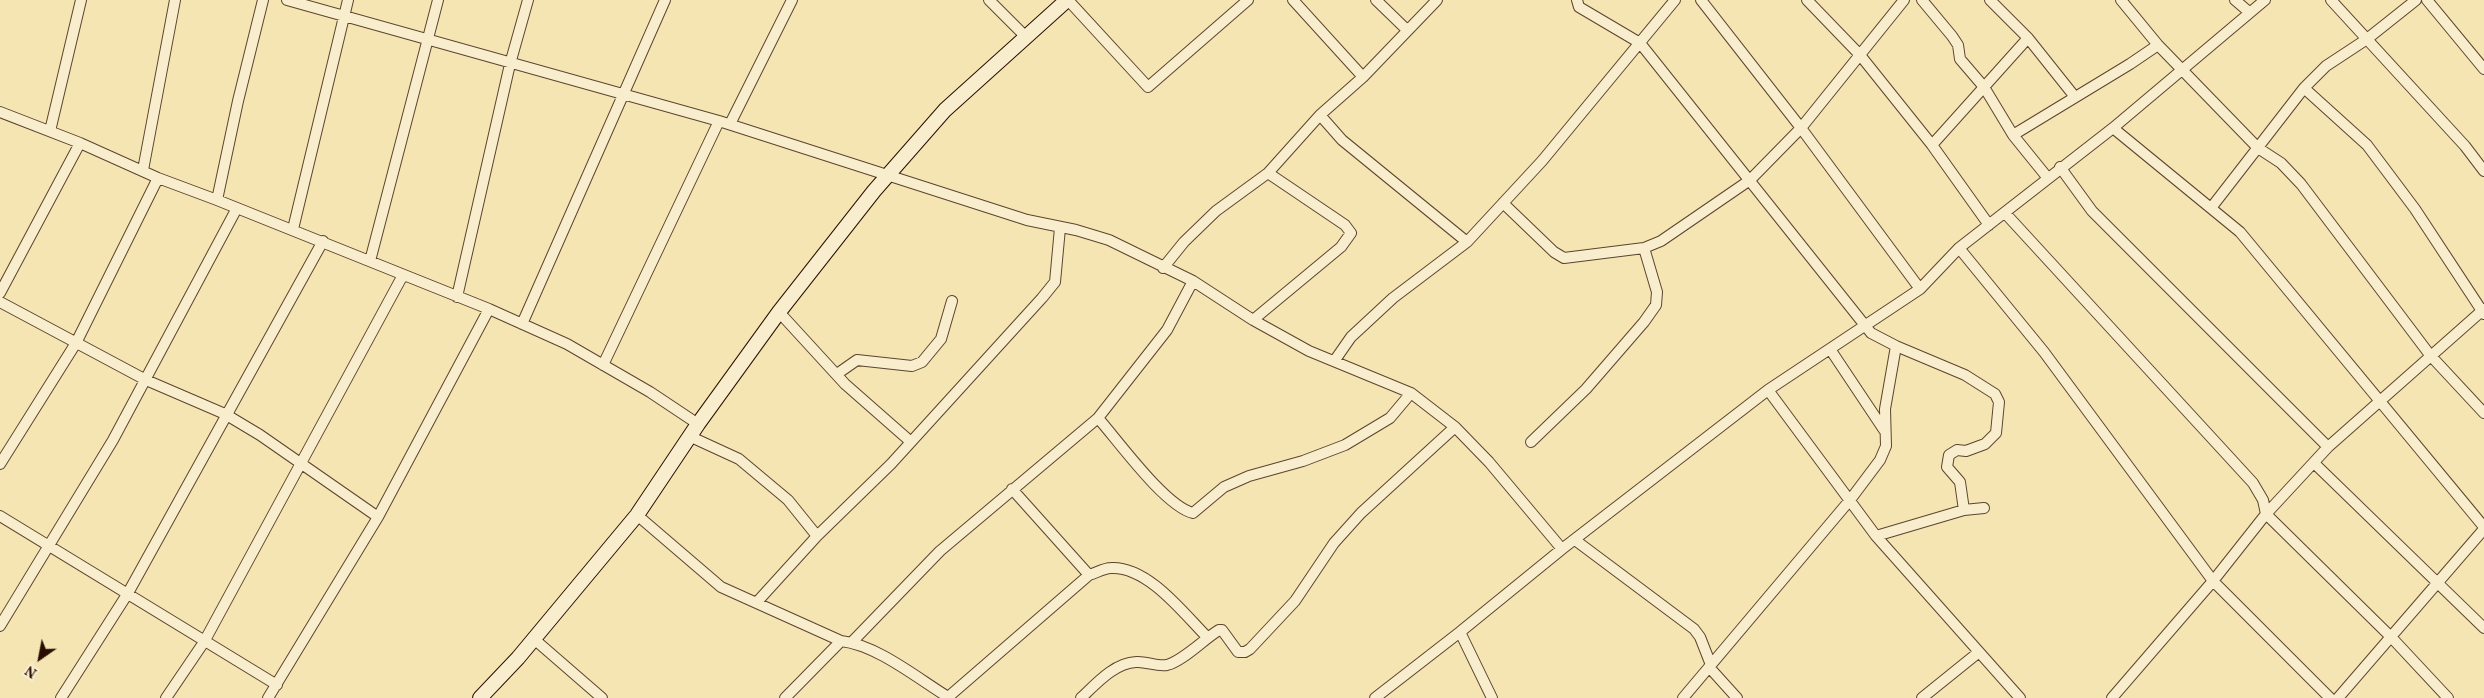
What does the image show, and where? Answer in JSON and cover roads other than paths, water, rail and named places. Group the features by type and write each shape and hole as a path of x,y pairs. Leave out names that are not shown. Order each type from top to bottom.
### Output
{"street":[{"path":"50,131 81,0"},
{"path":"142,170 175,0"},
{"path":"217,200 238,101 263,0"},
{"path":"287,0 344,14 510,64 724,122 1027,220 1076,230 1109,240 1193,281 1253,320 1309,351 1335,360 1411,393 1454,427 1489,462 1562,549"},
{"path":"293,229 348,0"},
{"path":"370,261 438,0"},
{"path":"457,297 510,64 528,0"},
{"path":"522,324 665,0"},
{"path":"603,365 724,122 792,0"},
{"path":"989,0 1026,37"},
{"path":"480,698 534,639 637,514 698,424 779,312 888,174 945,110 1067,0 1148,87 1248,0"},
{"path":"1293,0 1362,77"},
{"path":"1376,0 1407,30"},
{"path":"1163,268 1184,242 1216,211 1268,173 1320,115 1362,77 1437,0"},
{"path":"1577,0 1579,7 1640,43 1871,333 1896,346 1965,375 1995,394 1999,402 1996,433 1985,444 1966,451 1957,450 1949,455 1947,467 1960,482 1964,510"},
{"path":"1335,360 1351,337 1392,298 1467,242 1542,161 1675,0"},
{"path":"1701,0 1801,128 1920,289"},
{"path":"1807,0 1860,55 1932,145 1990,225"},
{"path":"1503,203 1554,252 1564,258 1644,248 1681,229 1750,180 1801,128 1904,0"},
{"path":"1922,0 1958,45 1960,59 1984,87 2013,135 2047,177"},
{"path":"1990,0 2028,38 2075,97"},
{"path":"2121,0 2182,70 2258,148 2281,163 2300,184 2430,354 2484,413"},
{"path":"2235,0 2249,12"},
{"path":"1375,698 1562,549 1768,390 1866,327 1920,289 1959,248 2005,213 2047,177 2113,128 2265,0"},
{"path":"2331,0 2466,146 2484,172"},
{"path":"2211,208 2304,88 2326,66 2367,39 2416,0"},
{"path":"2427,0 2484,69"},
{"path":"1932,145 2028,38"},
{"path":"2013,135 2158,44"},
{"path":"2112,698 2214,581 2266,514 2328,447 2430,354 2483,311 2415,208 2367,145 2304,88"},
{"path":"0,112 80,143 158,178 293,229 489,309 567,344 650,392 698,424"},
{"path":"1320,115 1342,140 1467,242"},
{"path":"2113,128 2240,232 2484,528 2392,638 2338,698"},
{"path":"0,292 80,143"},
{"path":"2060,167 2092,211 2328,447"},
{"path":"1253,320 1341,247 1352,233 1345,225 1268,173"},
{"path":"0,464 76,343 158,178"},
{"path":"0,626 146,380 237,208"},
{"path":"2005,213 2253,483 2263,500 2266,514 2392,638 2448,698"},
{"path":"757,602 817,536 911,442 1055,282 1060,228"},
{"path":"61,698 128,593 225,414 323,242"},
{"path":"1531,442 1586,389 1644,322 1656,305 1657,292 1644,248"},
{"path":"1959,248 2044,352 2214,581 2330,698"},
{"path":"166,698 204,642 403,275"},
{"path":"785,698 940,551 1098,418 1167,330 1193,281"},
{"path":"837,374 857,360 912,366 922,362 942,339 952,301"},
{"path":"0,302 146,380 225,414 378,517"},
{"path":"268,698 378,517 489,309"},
{"path":"779,312 845,384 911,442"},
{"path":"1684,698 1850,500 1884,452 1886,446 1884,430 1885,409 1896,346"},
{"path":"1830,349 1884,430"},
{"path":"1768,390 1876,536 2020,698"},
{"path":"1098,418 1156,484 1183,510 1193,513 1224,487 1249,476 1303,461 1345,445 1390,418 1411,393"},
{"path":"1081,698 1108,673 1120,667 1135,662 1166,665 1176,661 1207,637 1222,630 1238,652 1245,652 1250,649 1295,600 1334,543 1361,513 1454,427"},
{"path":"690,436 739,459 788,500 817,536"},
{"path":"2314,463 2438,581 2484,628"},
{"path":"1012,489 1089,575"},
{"path":"1876,536 1964,510 1984,508"},
{"path":"637,514 721,587 846,642 871,650 948,698 1089,575 1112,568 1131,572 1150,581 1207,637"},
{"path":"0,516 277,685"},
{"path":"1575,540 1694,629 1700,637 1710,666 1737,698"},
{"path":"1460,632 1492,698"},
{"path":"534,639 602,698"},
{"path":"1922,698 1979,652"}]}
